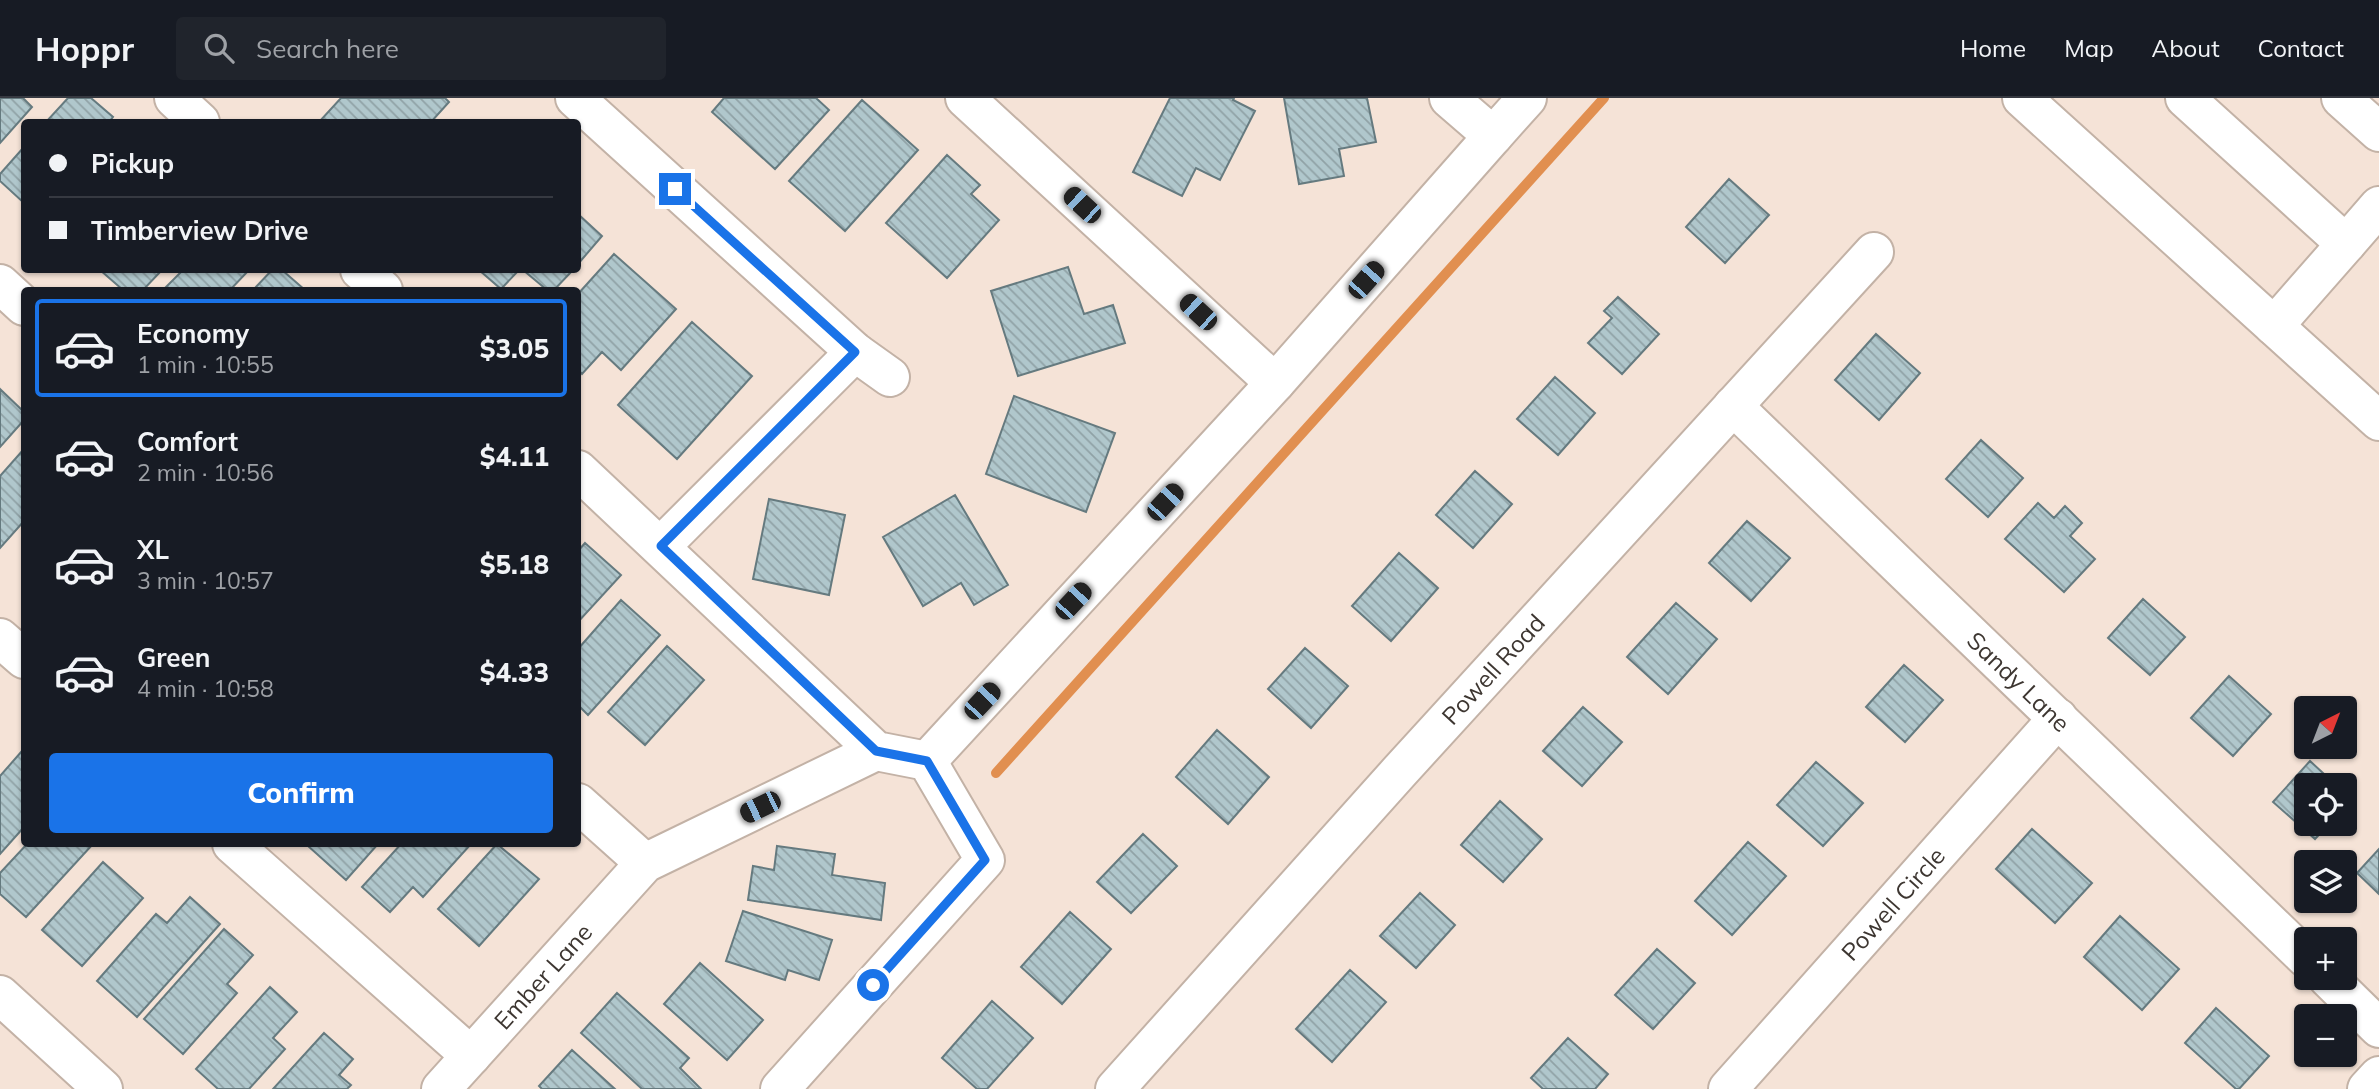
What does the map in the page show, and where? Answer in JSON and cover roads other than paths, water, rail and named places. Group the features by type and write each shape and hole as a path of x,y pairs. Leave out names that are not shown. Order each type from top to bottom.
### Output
{"street":[{"path":"174,98 197,119"},
{"path":"575,98 855,352 890,377"},
{"path":"965,98 1275,383"},
{"path":"1449,98 1493,136"},
{"path":"927,761 1275,383 1527,98"},
{"path":"2022,98 2379,421"},
{"path":"2185,98 2346,244"},
{"path":"2342,98 2379,132"},
{"path":"2274,326 2379,206"},
{"name":"Powell Road","path":"1115,1089 1390,782 1874,252"},
{"path":"363,273 380,287"},
{"path":"0,284 21,303"},
{"path":"661,546 855,352"},
{"name":"Sandy Lane","path":"1733,406 2294,946"},
{"path":"581,473 876,751 927,761 985,860 780,1089"},
{"path":"0,638 21,656"},
{"name":"Powell Circle","path":"1728,1089 2058,718"},
{"path":"581,806 645,863 876,751"},
{"path":"235,847 471,1056"},
{"name":"Ember Lane","path":"441,1089 645,863"},
{"path":"2340,990 2379,1028"},
{"path":"0,995 103,1089"},
{"path":"2367,1089 2379,1076"}],"waterway":[{"path":"996,773 1604,98"}]}
